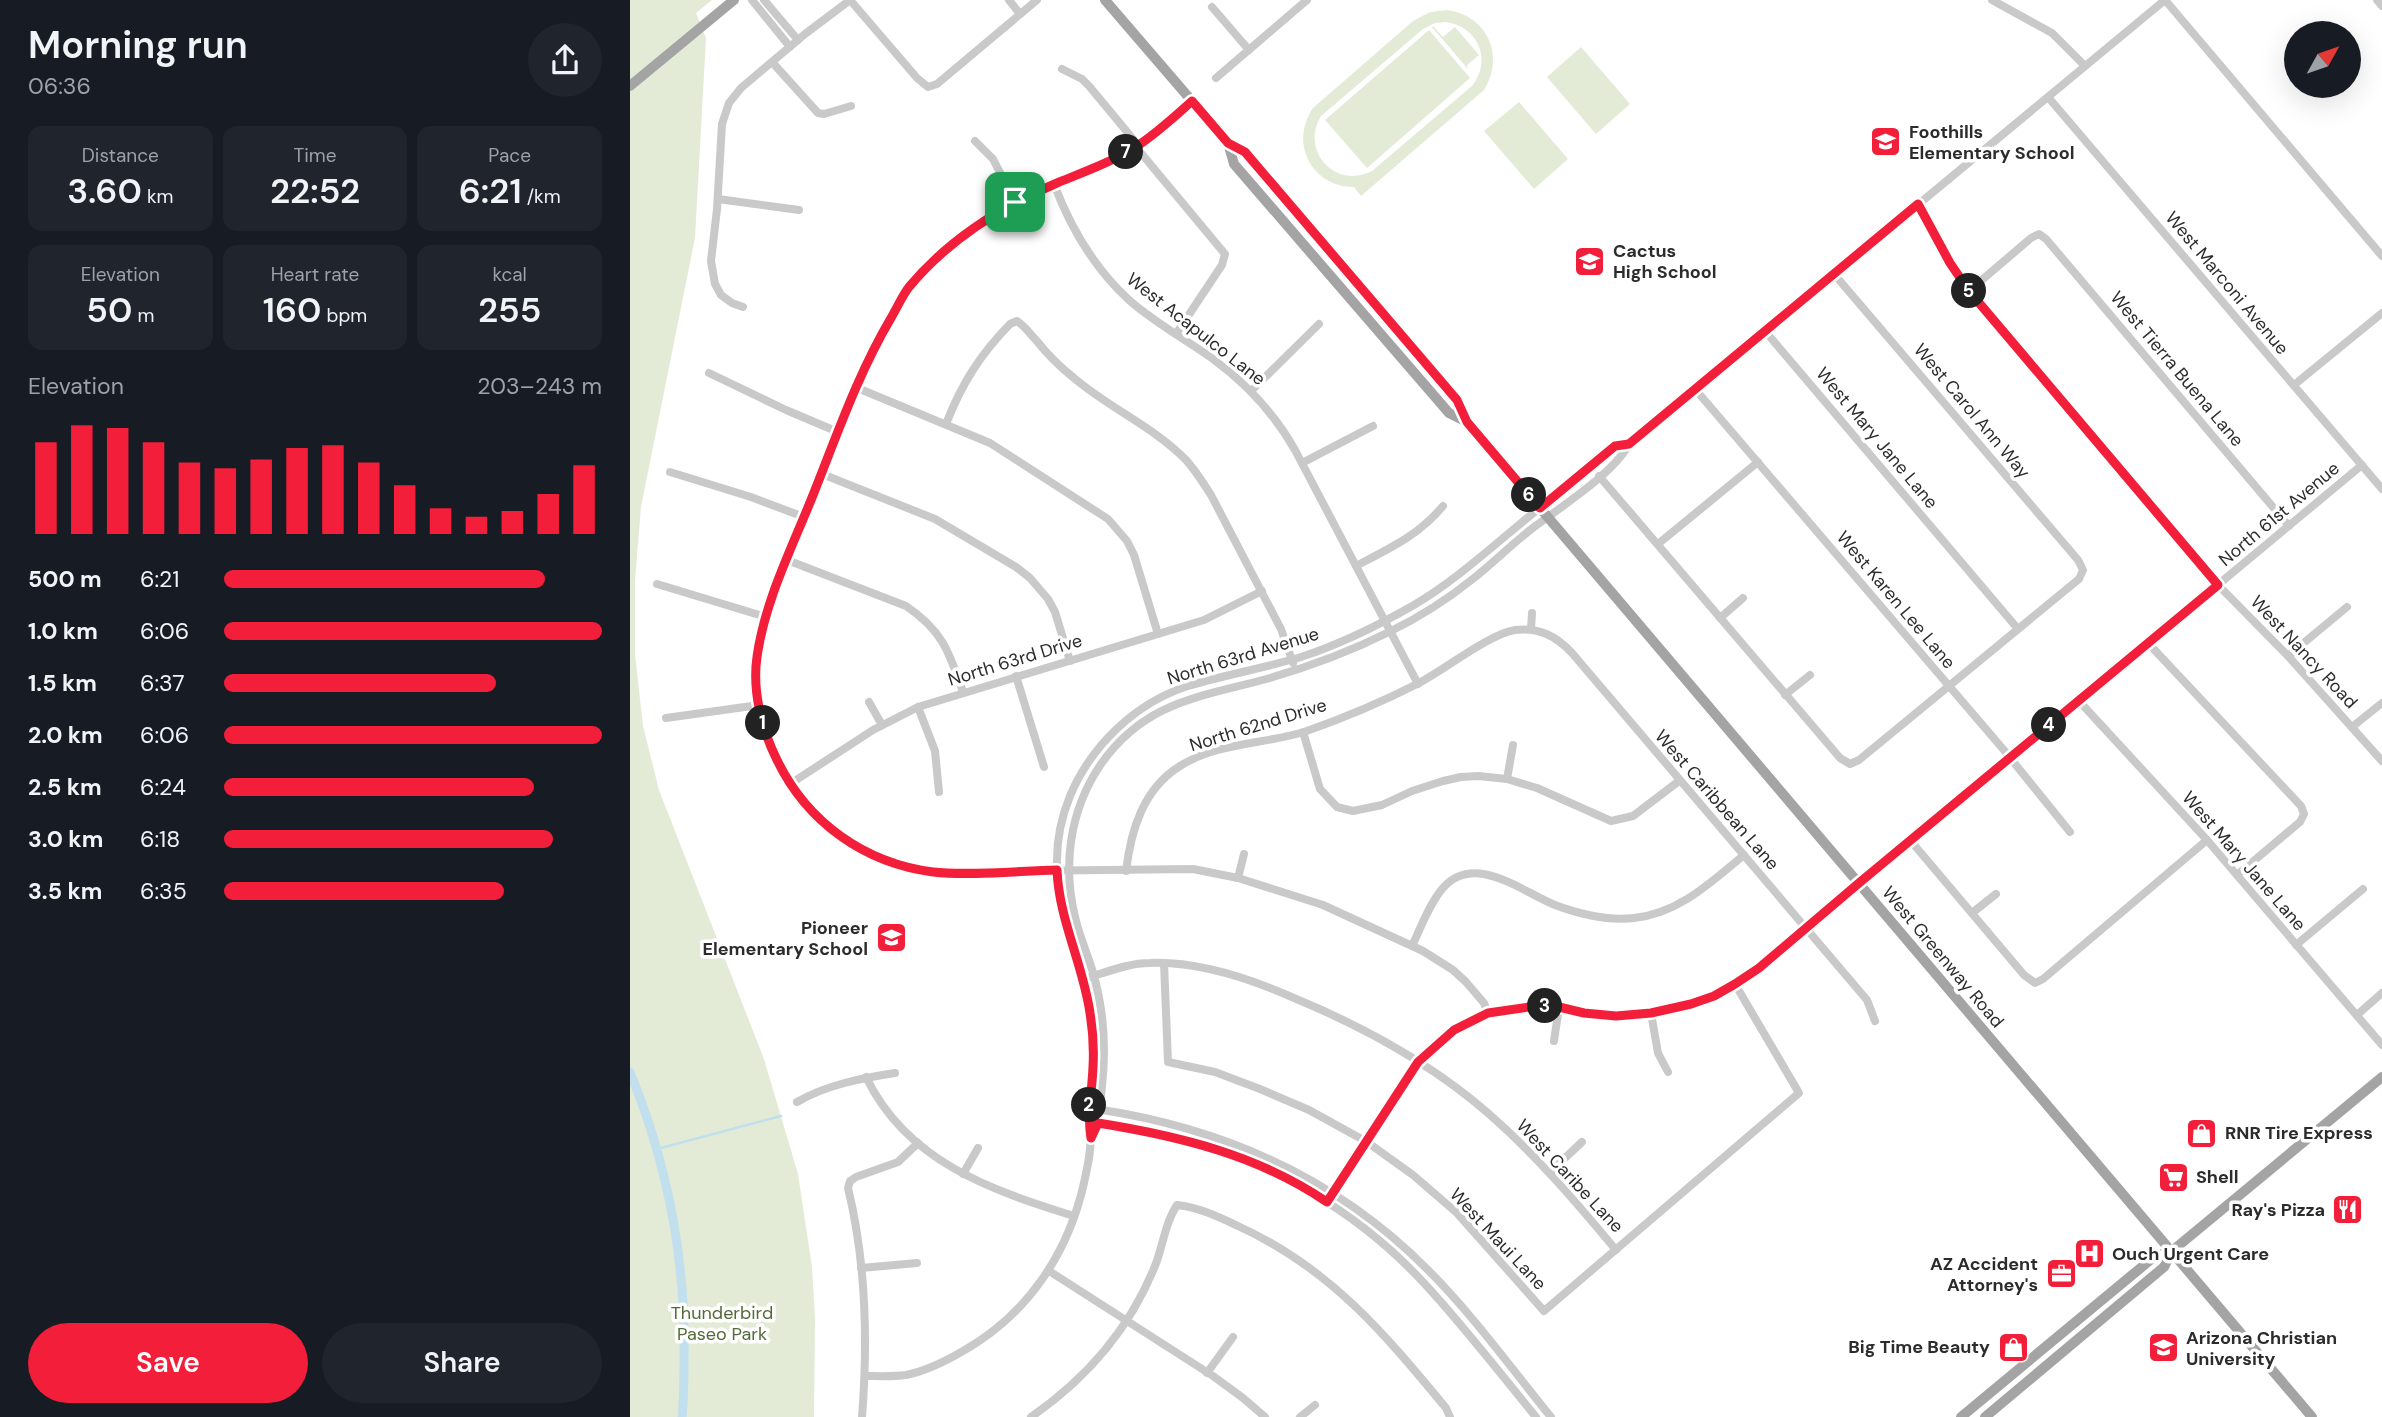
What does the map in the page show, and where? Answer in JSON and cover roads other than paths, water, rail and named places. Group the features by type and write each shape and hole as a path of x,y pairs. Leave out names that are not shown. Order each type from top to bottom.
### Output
{"main road":[{"path":"630,86 734,0"},
{"name":"West Greenway Road","path":"1105,0 1228,143 1245,152 1457,400 1467,422 2312,1417"},
{"name":"West Greenway Road","path":"1228,143 1234,164 1449,413 1467,422"},
{"path":"1336,281 1350,276"},
{"path":"1961,1417 2155,1256 2172,1251 2382,1077"},
{"path":"1985,1417 2164,1267 2172,1251"},
{"path":"2094,1306 2105,1318"},
{"path":"2043,1348 2054,1361"}],"street":[{"path":"752,0 790,47"},
{"path":"764,0 798,40"},
{"path":"743,307 721,295 715,284 711,261 724,114 741,88 850,0 917,78 928,87 937,83 1037,0"},
{"path":"1009,0 1020,14"},
{"path":"1216,78 1307,0"},
{"path":"1992,0 2052,33 2085,66"},
{"path":"2165,0 2382,256"},
{"name":"North 63rd Avenue","path":"864,1376 906,1375 926,1369 952,1358 989,1335 1016,1312 1049,1271 1074,1216 1084,1181 1091,1138 1098,1123 1104,1038 1102,1011 1094,976 1074,912 1068,872 1072,831 1080,804 1099,767 1127,735 1156,714 1188,699 1330,659 1390,632 1472,580 1599,476 1622,456 1629,444 2165,0"},
{"path":"2377,0 2382,6"},
{"path":"1212,7 1249,50"},
{"path":"772,62 818,113 824,114 851,106"},
{"path":"1062,69 1082,79 1089,86 1225,254 1222,265 1176,334"},
{"name":"West Marconi Avenue","path":"2048,96 2382,489"},
{"path":"1192,101 1137,146 989,216 955,241 908,289 878,339 855,387 766,617 756,661 759,705 770,747 790,784 814,815 858,848 899,865 936,872 1193,869 1238,878 1323,905 1412,946 1453,970 1475,992 1488,1013"},
{"path":"975,141 993,159 1015,202"},
{"name":"West Acapulco Lane","path":"1054,184 1079,239 1105,276 1140,309 1218,363 1251,391 1278,422 1418,684"},
{"path":"718,199 799,210"},
{"name":"West Nancy Road","path":"1918,204 1950,263 1969,291 2218,585 2288,656 2382,761"},
{"name":"West Tierra Buena Lane","path":"1969,291 2031,238 2039,234 2046,239 2289,526"},
{"name":"West Carol Ann Way","path":"1834,274 2078,560 2083,570 2079,579 2018,629"},
{"path":"2294,386 2382,313"},
{"path":"946,424 974,365 1010,324 1017,321 1026,327 1035,340 1074,378 1163,440 1185,459 1211,495 1281,629 1296,670"},
{"path":"1251,391 1319,324"},
{"name":"West Mary Jane Lane","path":"1765,331 2018,629"},
{"path":"709,373 838,432"},
{"path":"855,387 1005,451 1108,519 1127,541 1134,555 1158,634"},
{"name":"West Karen Lee Lane","path":"1695,389 2070,832"},
{"path":"1302,463 1373,426"},
{"name":"North 63rd Avenue","path":"1091,1138 1088,1121 1094,1050 1090,1012 1063,914 1057,870 1062,824 1072,792 1090,759 1119,727 1152,703 1175,691 1331,646 1419,602 1450,581 1615,446 1629,444"},
{"path":"1658,544 1758,462"},
{"name":"North 61st Avenue","path":"1327,1202 1418,1062 1454,1030 1488,1013 1536,1006 1606,1015 1651,1013 1691,1004 1714,996 1735,984 1759,968 2009,757 2362,466"},
{"path":"670,472 804,517"},
{"path":"822,474 935,519 1016,567 1030,578 1048,599 1055,612 1070,661"},
{"path":"1599,476 1840,758 1850,764 1859,760 2018,629"},
{"path":"1356,566 1411,537 1443,506"},
{"path":"787,560 906,606 923,618 946,645 963,692"},
{"path":"657,584 766,617"},
{"name":"North 63rd Drive","path":"790,784 882,724 918,707 1204,620 1262,592"},
{"path":"1720,618 1743,598"},
{"path":"2288,656 2347,607"},
{"path":"1531,629 1532,613"},
{"name":"North 62nd Drive","path":"1126,871 1130,843 1143,805 1158,783 1181,765 1209,754 1303,732 1418,684 1493,638 1512,630 1531,629"},
{"name":"West Caribbean Lane","path":"1531,629 1545,632 1572,653 1867,1000 1875,1021"},
{"path":"2148,643 2301,806 2304,814 2300,822 2236,875"},
{"path":"1786,695 1810,675"},
{"path":"1016,676 1044,767"},
{"name":"West Mary Jane Lane","path":"2079,701 2207,840 2382,1045"},
{"path":"869,702 882,724"},
{"path":"2353,727 2382,703"},
{"path":"666,718 759,705"},
{"path":"918,707 935,751 939,792"},
{"path":"1303,732 1320,789 1337,807 1353,811 1382,805 1412,791 1461,777 1507,779 1537,788 1611,821 1633,816 1679,781"},
{"path":"1507,779 1513,745"},
{"path":"1910,840 2024,975 2035,983 2107,927 2207,840"},
{"path":"1238,878 1244,854"},
{"path":"1412,946 1442,888 1462,876 1489,874 1555,905 1594,916 1633,918 1669,909 1688,899 1744,855"},
{"path":"2296,945 2363,889"},
{"path":"1972,913 1996,894"},
{"path":"1063,914 1074,912"},
{"name":"West Caribe Lane","path":"1083,979 1133,964 1164,963 1227,975 1270,988 1331,1013 1418,1062 1488,1113 1550,1172 1616,1250"},
{"name":"West Maui Lane","path":"1164,963 1168,1062 1214,1072 1260,1089 1309,1110 1367,1142 1413,1175 1457,1213 1544,1311 1616,1250"},
{"path":"1616,1250 1799,1093 1735,984"},
{"path":"2357,1015 2382,993"},
{"path":"1554,1041 1559,1007"},
{"path":"1651,1013 1658,1053 1668,1072"},
{"path":"797,1102 810,1095 866,1077 895,1073"},
{"path":"866,1077 885,1108 918,1143 963,1174 1000,1192 1074,1216"},
{"path":"1089,1108 1179,1125 1224,1139 1272,1159 1333,1193 1384,1229 1430,1272 1551,1417"},
{"path":"1088,1121 1159,1133 1221,1150 1270,1169 1327,1202 1371,1234 1422,1281 1536,1417"},
{"path":"1550,1172 1582,1142"},
{"path":"862,1417 862,1268 848,1188 850,1181 856,1177 898,1163 918,1143"},
{"path":"963,1174 978,1148"},
{"path":"1031,1417 1059,1397 1088,1369 1127,1321 1155,1265 1170,1215 1177,1205 1188,1206 1247,1230 1302,1261 1324,1278 1373,1322 1446,1408 1450,1417"},
{"path":"862,1268 917,1263"},
{"path":"1049,1271 1208,1373 1244,1398 1265,1417"},
{"path":"1208,1373 1233,1337"},
{"path":"1300,1417 1315,1405"}],"waterway":[{"path":"630,1072 664,1176 678,1248 684,1321 682,1417"},
{"path":"657,1149 781,1116"}],"place":[{"name":"Foothills Elementary School","path":"1886,142"},
{"name":"Cactus High School","path":"1590,261"},
{"name":"Pioneer Elementary School","path":"891,938"},
{"name":"RNR Tire Express","path":"2202,1133"},
{"name":"Shell","path":"2173,1177"},
{"name":"Ray's Pizza","path":"2348,1210"},
{"name":"Ouch Urgent Care","path":"2089,1254"},
{"name":"AZ Accident Attorney's","path":"2061,1274"},
{"name":"Big Time Beauty","path":"2013,1347"},
{"name":"Arizona Christian University","path":"2163,1348"}],"park label":[{"name":"Thunderbird Paseo Park","path":"722,1323"}]}
